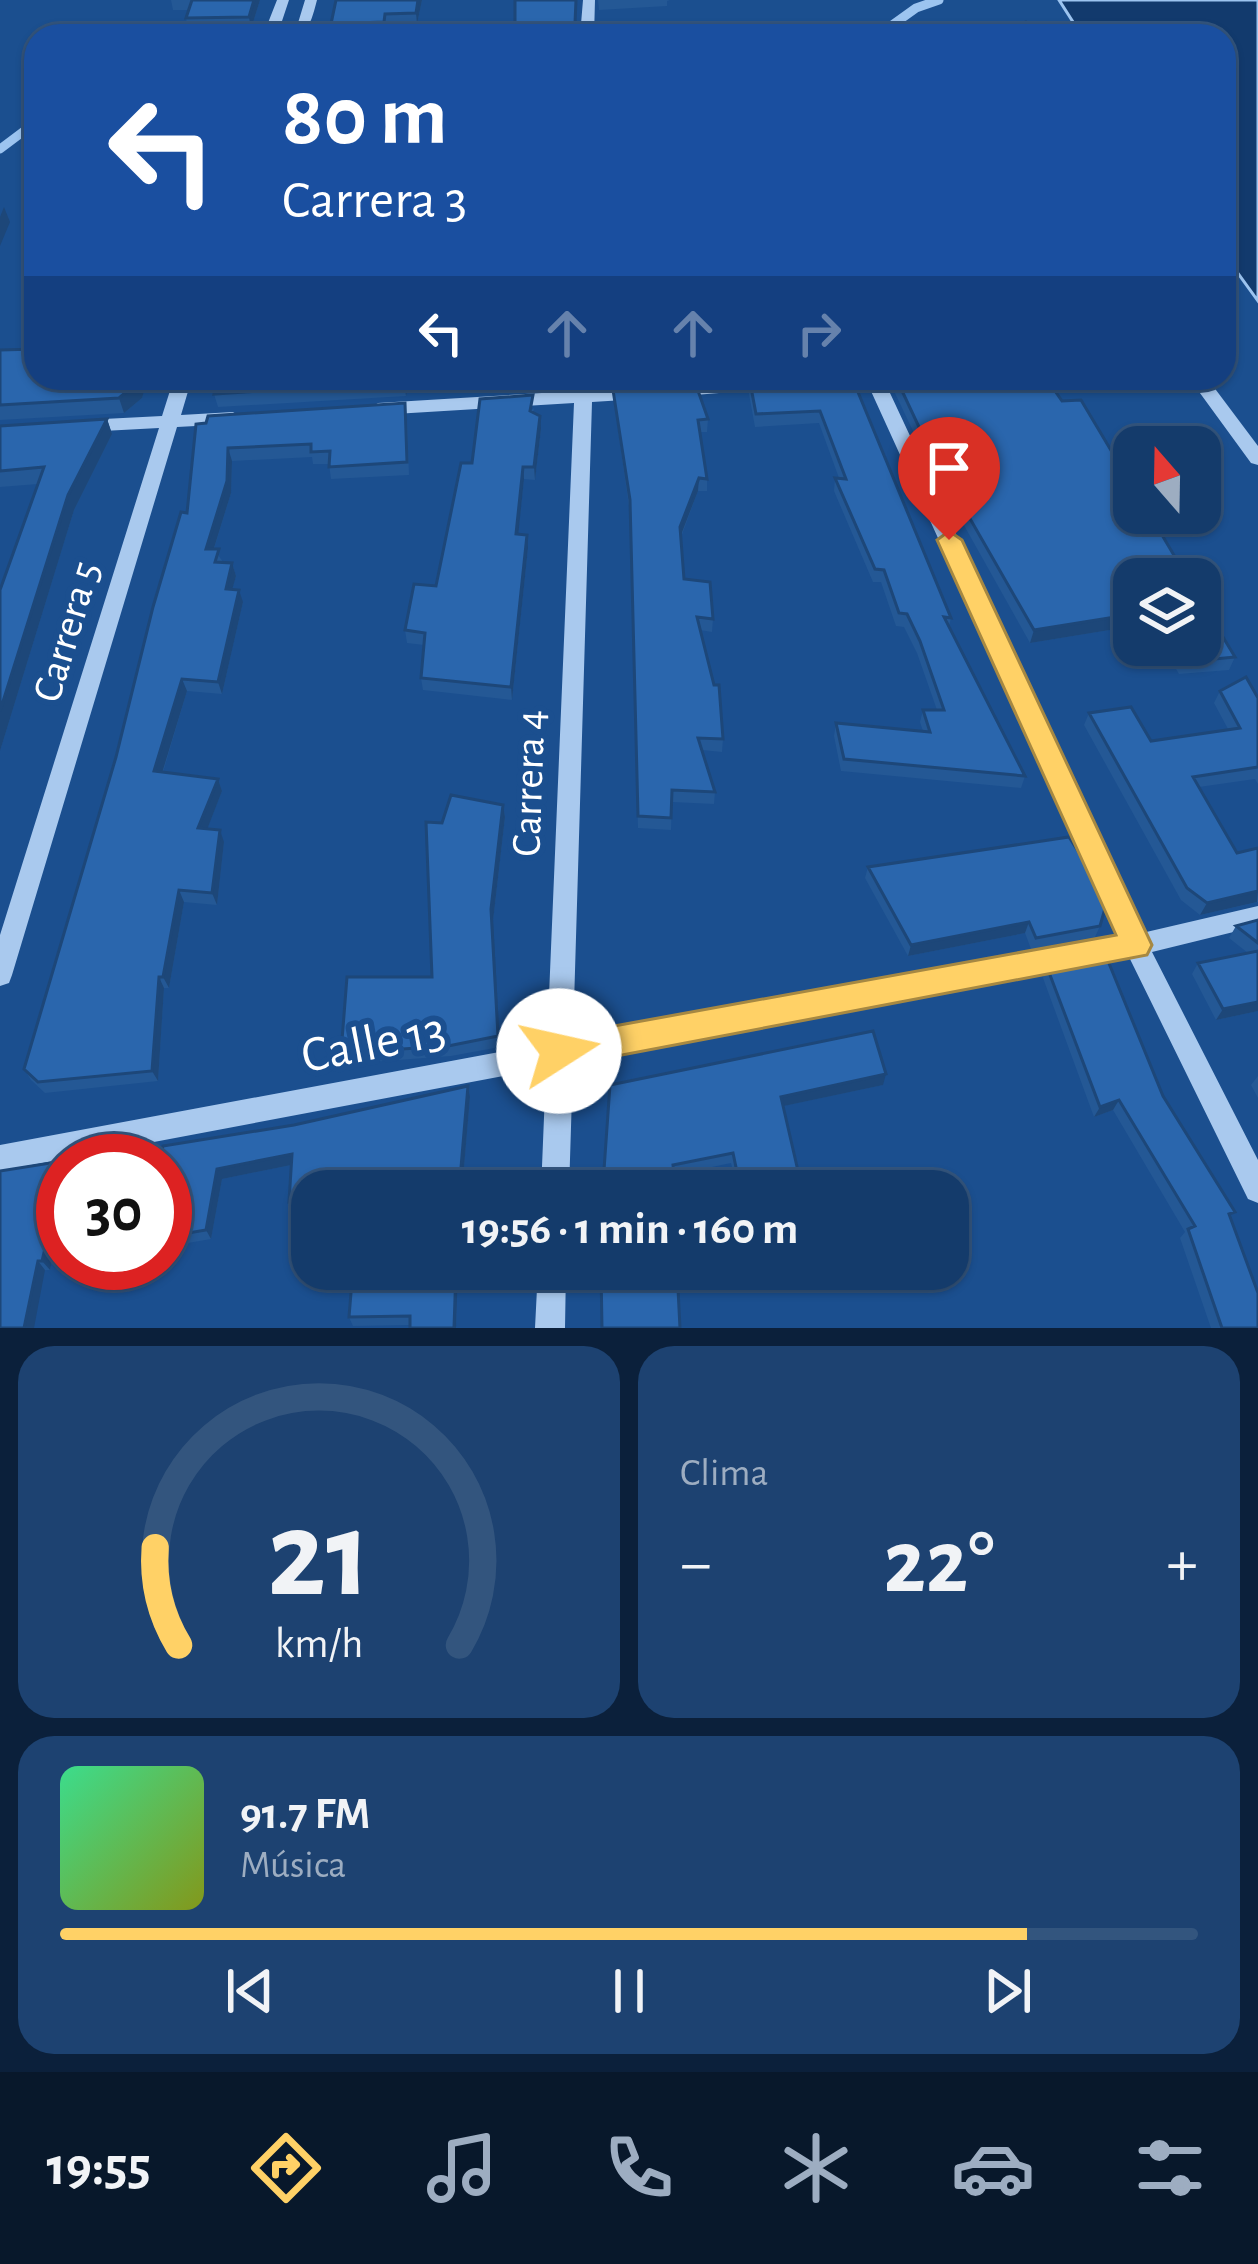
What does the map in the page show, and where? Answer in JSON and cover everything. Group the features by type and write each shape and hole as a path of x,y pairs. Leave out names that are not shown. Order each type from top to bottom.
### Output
{"street":[{"name":"Carrera 5","path":"0,975 180,390"},
{"path":"354,411 554,390"},
{"name":"Carrera 4","path":"556,1170 583,390"},
{"path":"880,390 1136,945 1258,1189"},
{"path":"1207,390 1258,459"},
{"path":"64,427 262,416"},
{"name":"Calle 13","path":"0,1158 1136,945 1258,916"},
{"path":"550,1328 551,1290"}],"water":[{"path":"1059,0 1258,0 1258,301 1236,271 1236,24 1074,24"}],"building":[{"path":"192,0 254,0 249,17 186,18"},
{"path":"336,0 418,0 416,13 385,14 384,22 331,24"},
{"path":"515,0 576,0 575,23 515,24"},
{"path":"24,349 24,390 129,390 119,398 0,405 0,350"},
{"path":"215,390 277,390 214,394"},
{"path":"613,390 698,390 708,419 698,420 707,479 699,478 680,527 684,579 710,582 713,619 697,617 714,685 719,685 723,739 698,738 715,792 672,790 671,818 638,816 630,500"},
{"path":"752,390 857,390 951,618 944,617 1025,776 844,759 836,723 930,732 923,710 944,710 920,641 907,614 899,613 884,570 875,569 835,478 846,479 820,411 756,414"},
{"path":"902,390 1054,390 1062,401 1081,400 1113,454 1113,534 1161,534 1176,558 1113,558 1113,617 1034,630 926,442"},
{"path":"533,395 530,411 540,416 534,467 523,467 516,534 527,535 511,687 421,678 425,633 405,630 414,584 436,586 461,463 472,463 480,399"},
{"path":"405,403 407,462 329,467 330,451 311,452 311,444 228,448 227,481 206,549 219,549 215,562 232,563 226,589 239,590 218,682 182,679 154,771 218,779 198,828 220,830 212,893 179,890 163,977 159,977 152,1071 38,1082 24,1069 116,757 153,607 181,512 187,513 196,424 206,423 208,416"},
{"path":"107,419 68,495 0,711 0,590 44,467 0,471 0,426"},
{"path":"1221,634 1235,657 1221,658"},
{"path":"1246,677 1258,698 1258,767 1193,777 1237,853 1258,848 1258,891 1207,903 1187,888 1089,713 1131,707 1151,741 1240,728 1220,691"},
{"path":"451,795 503,805 491,909 498,1036 448,1046 341,1053 347,977 432,977 426,822 442,823"},
{"path":"1069,837 1108,898 1100,926 1036,938 1029,922 911,945 868,867"},
{"path":"1258,920 1258,943 1236,926"},
{"path":"1258,951 1258,1002 1223,1009 1198,963"},
{"path":"1106,956 1163,1096 1235,1212 1229,1214 1258,1293 1258,1328 1222,1328 1188,1229 1195,1226 1119,1100 1100,1107 1047,967"},
{"path":"873,1031 886,1074 781,1097 798,1170 737,1170 733,1153 673,1165 674,1170 604,1170 610,1085"},
{"path":"468,1086 461,1170 291,1170 292,1154 217,1169 206,1230 192,1232 192,1141 294,1125"},
{"path":"36,1165 36,1271 24,1328 0,1328 0,1171"},
{"path":"351,1290 455,1290 454,1328 410,1328 410,1316 349,1317"},
{"path":"601,1290 678,1290 680,1328 602,1328"}],"waterway":[{"path":"894,24 916,8 939,0"},
{"path":"0,149 24,131"}],"route":[{"path":"559,1051 1136,945 949,540"}]}
